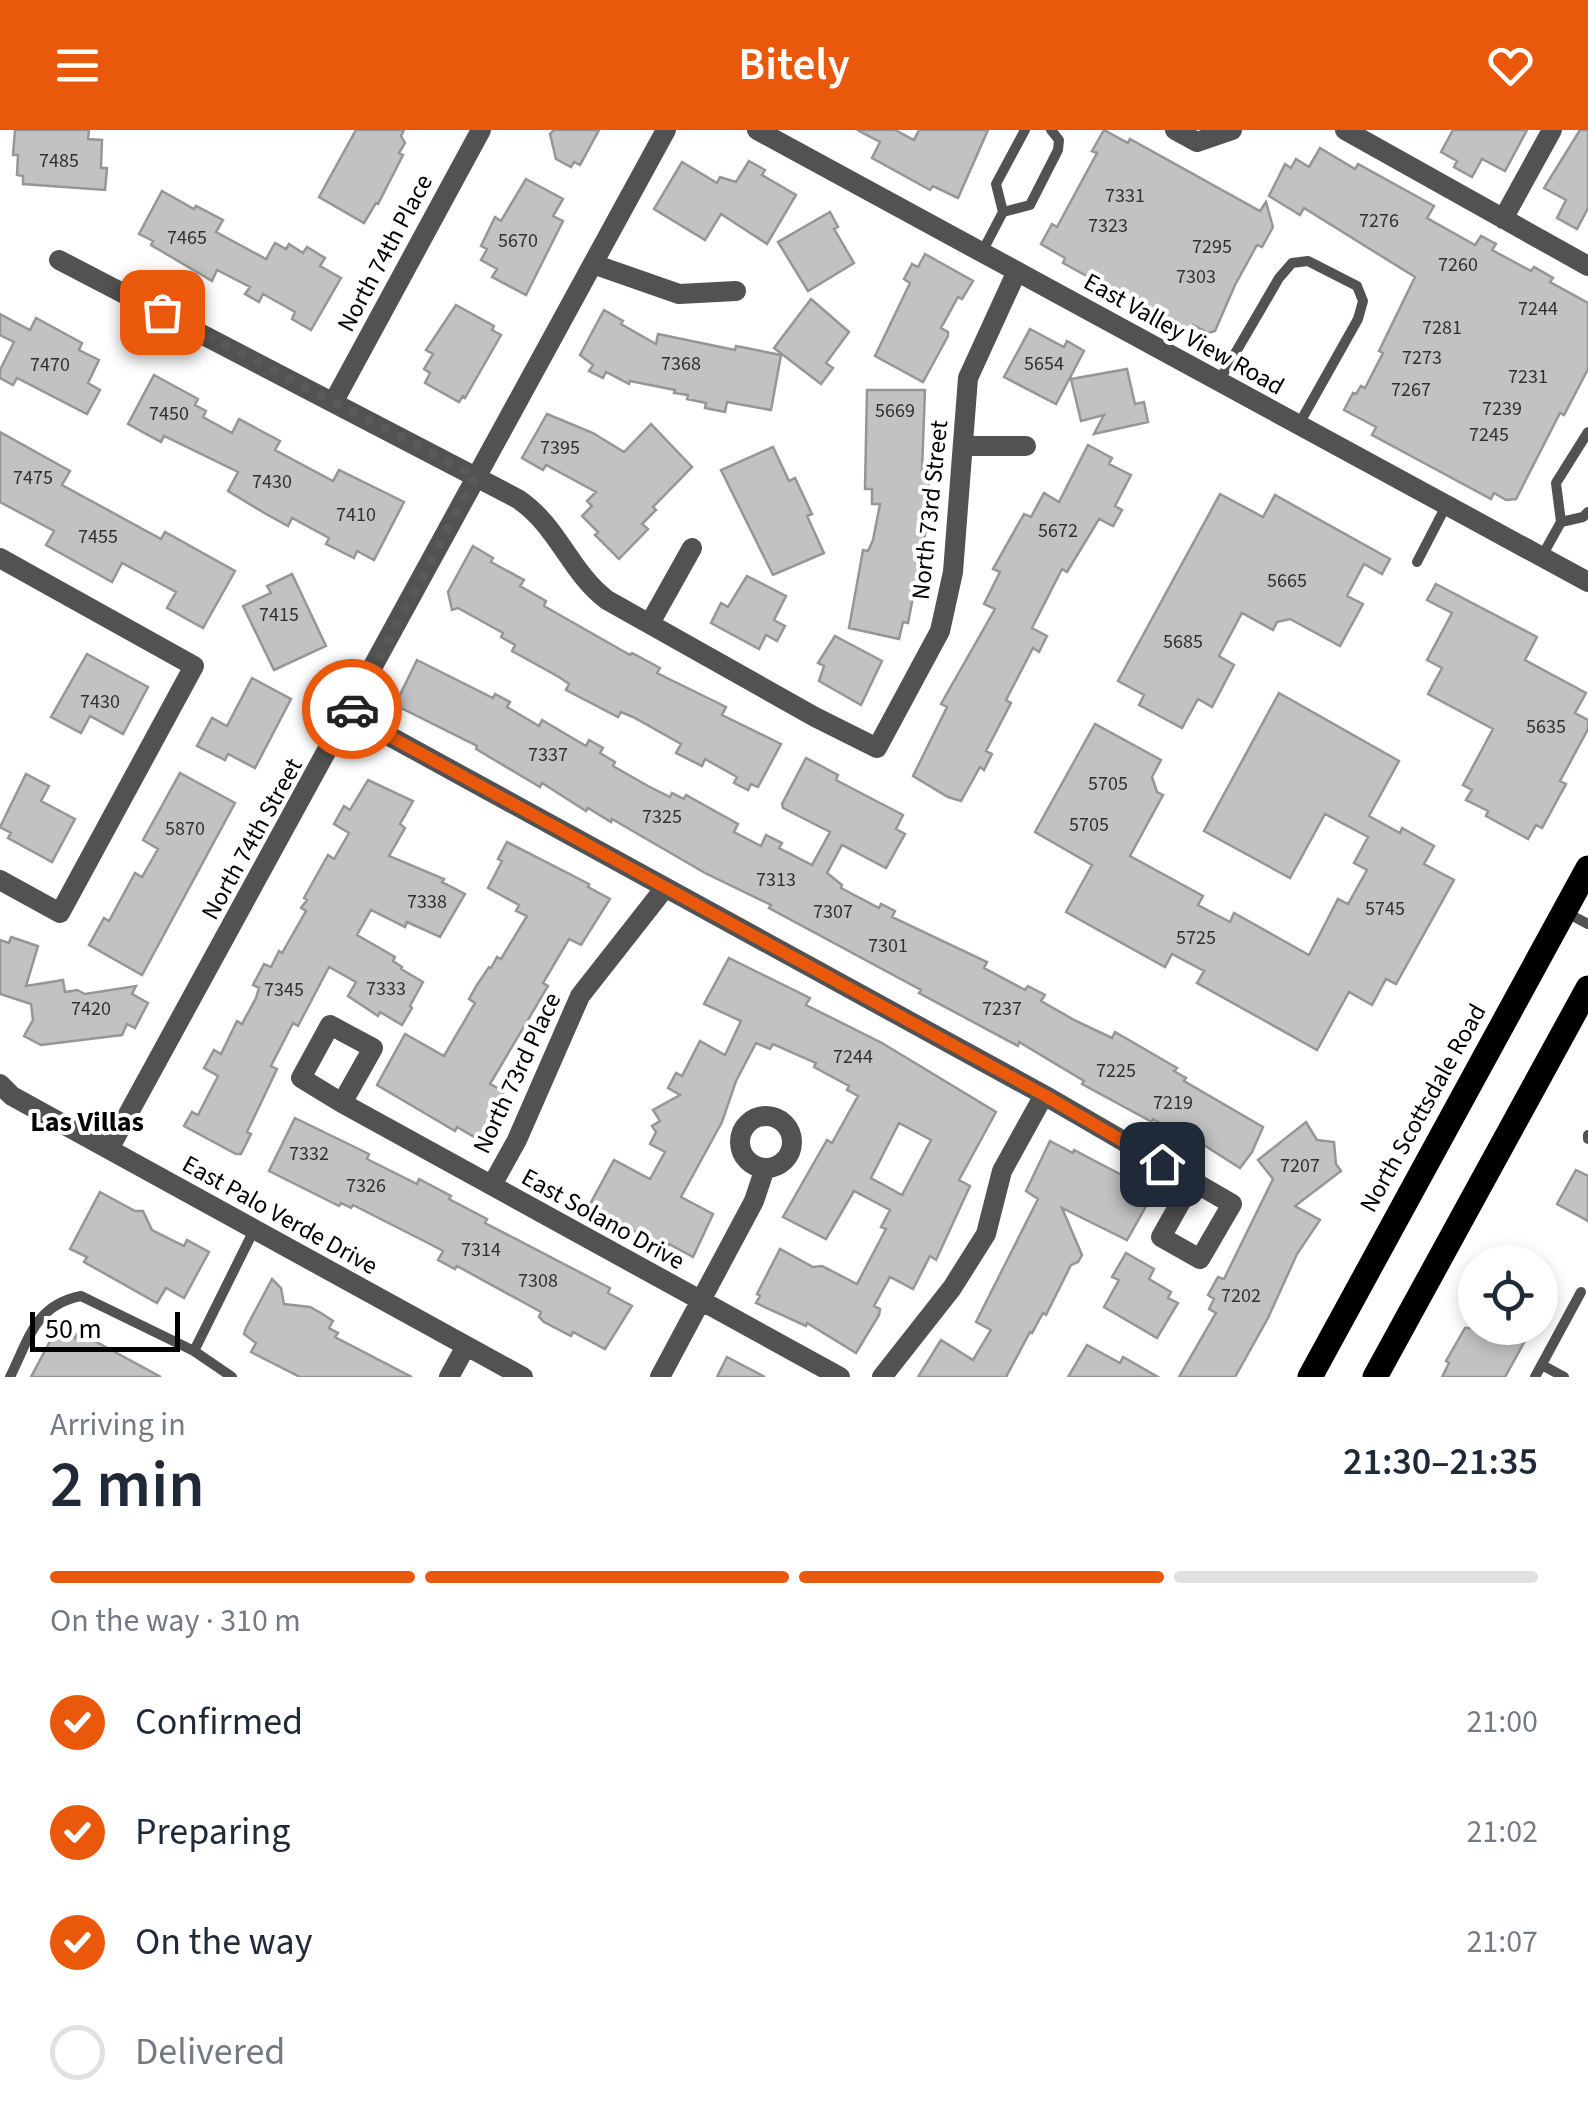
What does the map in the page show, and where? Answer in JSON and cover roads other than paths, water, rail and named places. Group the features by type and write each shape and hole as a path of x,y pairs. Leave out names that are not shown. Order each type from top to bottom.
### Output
{"main road":[{"name":"North Scottsdale Road","path":"1310,1377 1588,868"},
{"path":"1376,1377 1588,988"}],"street":[{"name":"North 74th Place","path":"334,401 481,130"},
{"name":"North 74th Street","path":"109,1150 666,130"},
{"name":"East Valley View Road","path":"757,130 1588,582"},
{"path":"1175,130 1197,142 1232,130"},
{"path":"1345,130 1588,266"},
{"path":"1504,219 1552,130"},
{"path":"59,260 334,401 540,514 590,587 650,623 692,548"},
{"path":"594,264 680,294 736,291"},
{"name":"North 73rd Street","path":"650,623 814,717 877,748 940,631 953,572 968,378 1017,271"},
{"path":"964,446 1026,446"},
{"path":"0,558 194,666 60,913 0,880"},
{"path":"349,714 1044,1095 1192,1182"},
{"name":"North 73rd Place","path":"492,1185 517,1140 580,996 664,889"},
{"name":"East Palo Verde Drive","path":"4,1091 523,1377"},
{"path":"882,1377 952,1288 986,1234 1002,1171 1044,1095"},
{"name":"East Solano Drive","path":"342,1103 840,1377"},
{"path":"660,1377 754,1201 764,1168"},
{"path":"449,1377 466,1346"}],"lane":[{"path":"982,252 1003,212 996,184 1025,130"},
{"path":"1003,212 1030,206 1058,150 1058,140 1051,130"},
{"path":"1219,381 1278,278 1292,263 1308,261 1357,286 1363,301 1358,319 1298,424"},
{"path":"1542,557 1561,522 1556,483 1588,432"},
{"path":"1417,562 1447,505"},
{"path":"1561,522 1588,512"},
{"path":"1564,912 1588,924"},
{"path":"194,1352 255,1229"},
{"path":"1535,1377 1581,1292"},
{"path":"10,1377 44,1312 62,1300 81,1296 194,1352 232,1377"},
{"path":"1542,1365 1564,1377"}],"district":[{"name":"Las Villas","path":"87,1122"}]}
